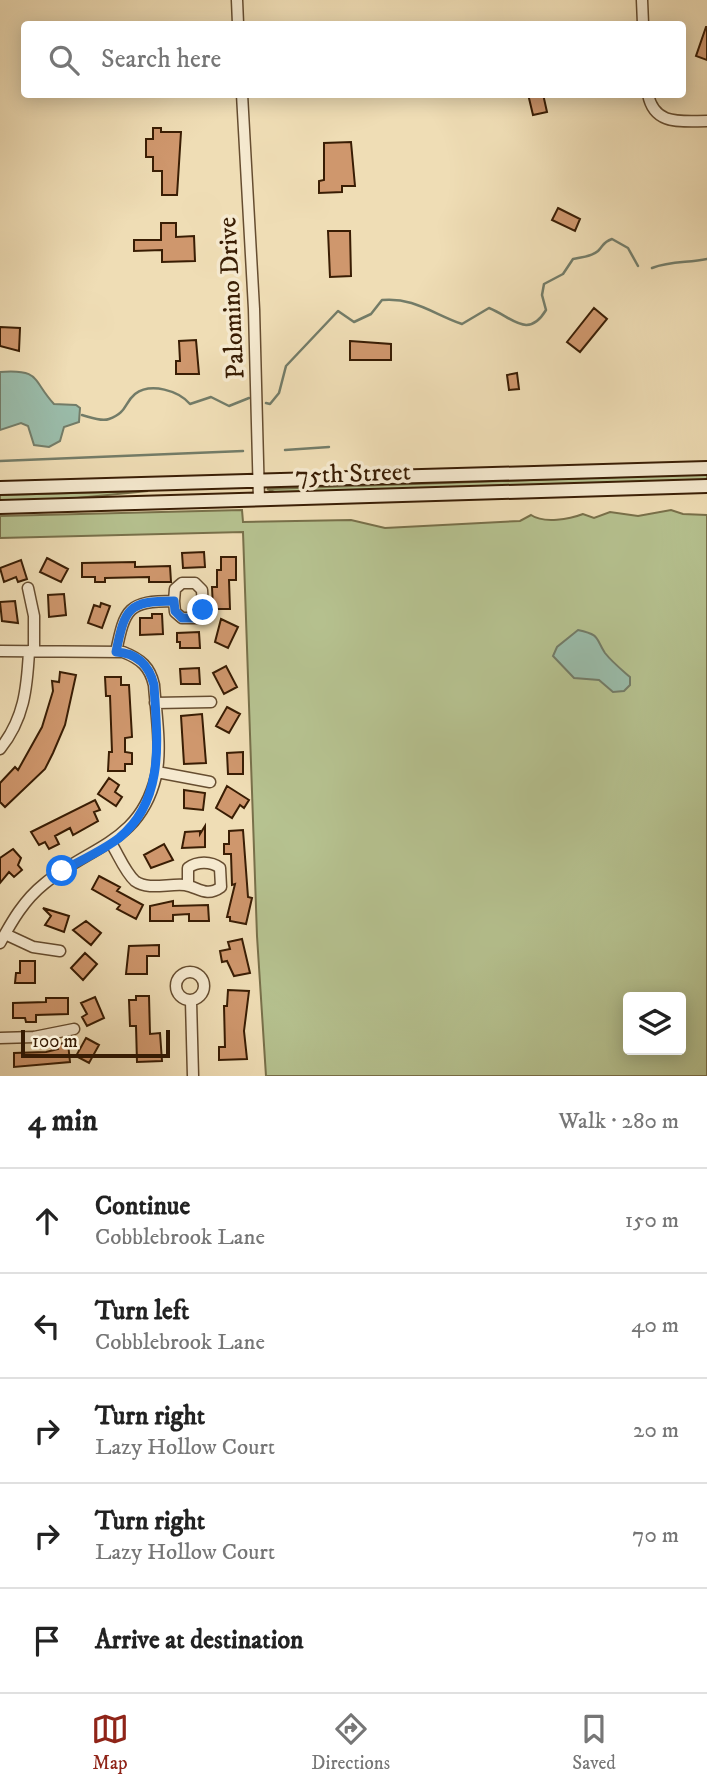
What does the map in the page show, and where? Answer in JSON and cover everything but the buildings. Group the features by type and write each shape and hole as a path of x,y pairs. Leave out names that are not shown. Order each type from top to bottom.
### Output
{"main road":[{"name":"75th Street","path":"0,507 259,490 707,468"},
{"name":"75th Street","path":"0,488 259,490 707,486"}],"street":[{"path":"237,0 238,21"},
{"path":"642,0 643,21"},
{"name":"Palomino Drive","path":"242,98 254,309 259,490"},
{"path":"649,98 654,113 662,119 707,121"},
{"path":"0,749 21,713 27,686 34,616 28,588"},
{"path":"116,652 124,617 133,606 146,601 174,601"},
{"path":"0,651 116,652 135,657 146,666 154,685 157,772 142,812 111,843 43,885 19,910 2,939 60,951"},
{"path":"155,703 211,702"},
{"path":"157,772 210,782"},
{"path":"111,843 131,876 139,883 149,886 188,885"},
{"path":"191,1001 193,1076"},
{"path":"0,1038 34,1037 74,1029"}],"green space":[{"path":"707,474 707,480 277,493 267,489"},
{"path":"148,491 67,499 0,501 0,495"},
{"path":"242,510 243,522 351,520 385,528 520,521 531,515 557,520 583,514 594,518 610,512 638,516 671,510 683,514 707,515 707,1076 266,1076 257,936 243,532 0,538 0,516"}],"shaded area":[{"path":"0,372 29,374 54,404 76,405 80,408 79,422 64,427 60,441 49,447 34,445 28,426 21,423 0,430"},
{"path":"578,630 594,636 605,653 630,677 630,685 624,691 613,692 599,680 574,678 553,656 557,647"}],"waterway":[{"path":"266,403 270,404 279,393 286,366 338,311 354,322 371,314 382,300 393,300 414,304 462,324 489,308 519,324 533,324 546,310 542,295 544,284 563,274 573,259 592,255 612,239 628,248 638,266"},
{"path":"652,268 707,259"},
{"path":"82,415 99,420 115,417 135,394 157,388 179,395 190,404 211,397 229,406 249,398"},
{"path":"285,450 329,447"},
{"path":"0,461 243,451"}],"route":[{"path":"62,871 123,835 142,812 157,772 152,674 135,657 116,652 124,617 133,606 146,601 174,601 175,611 182,618 197,618 203,610"}]}
